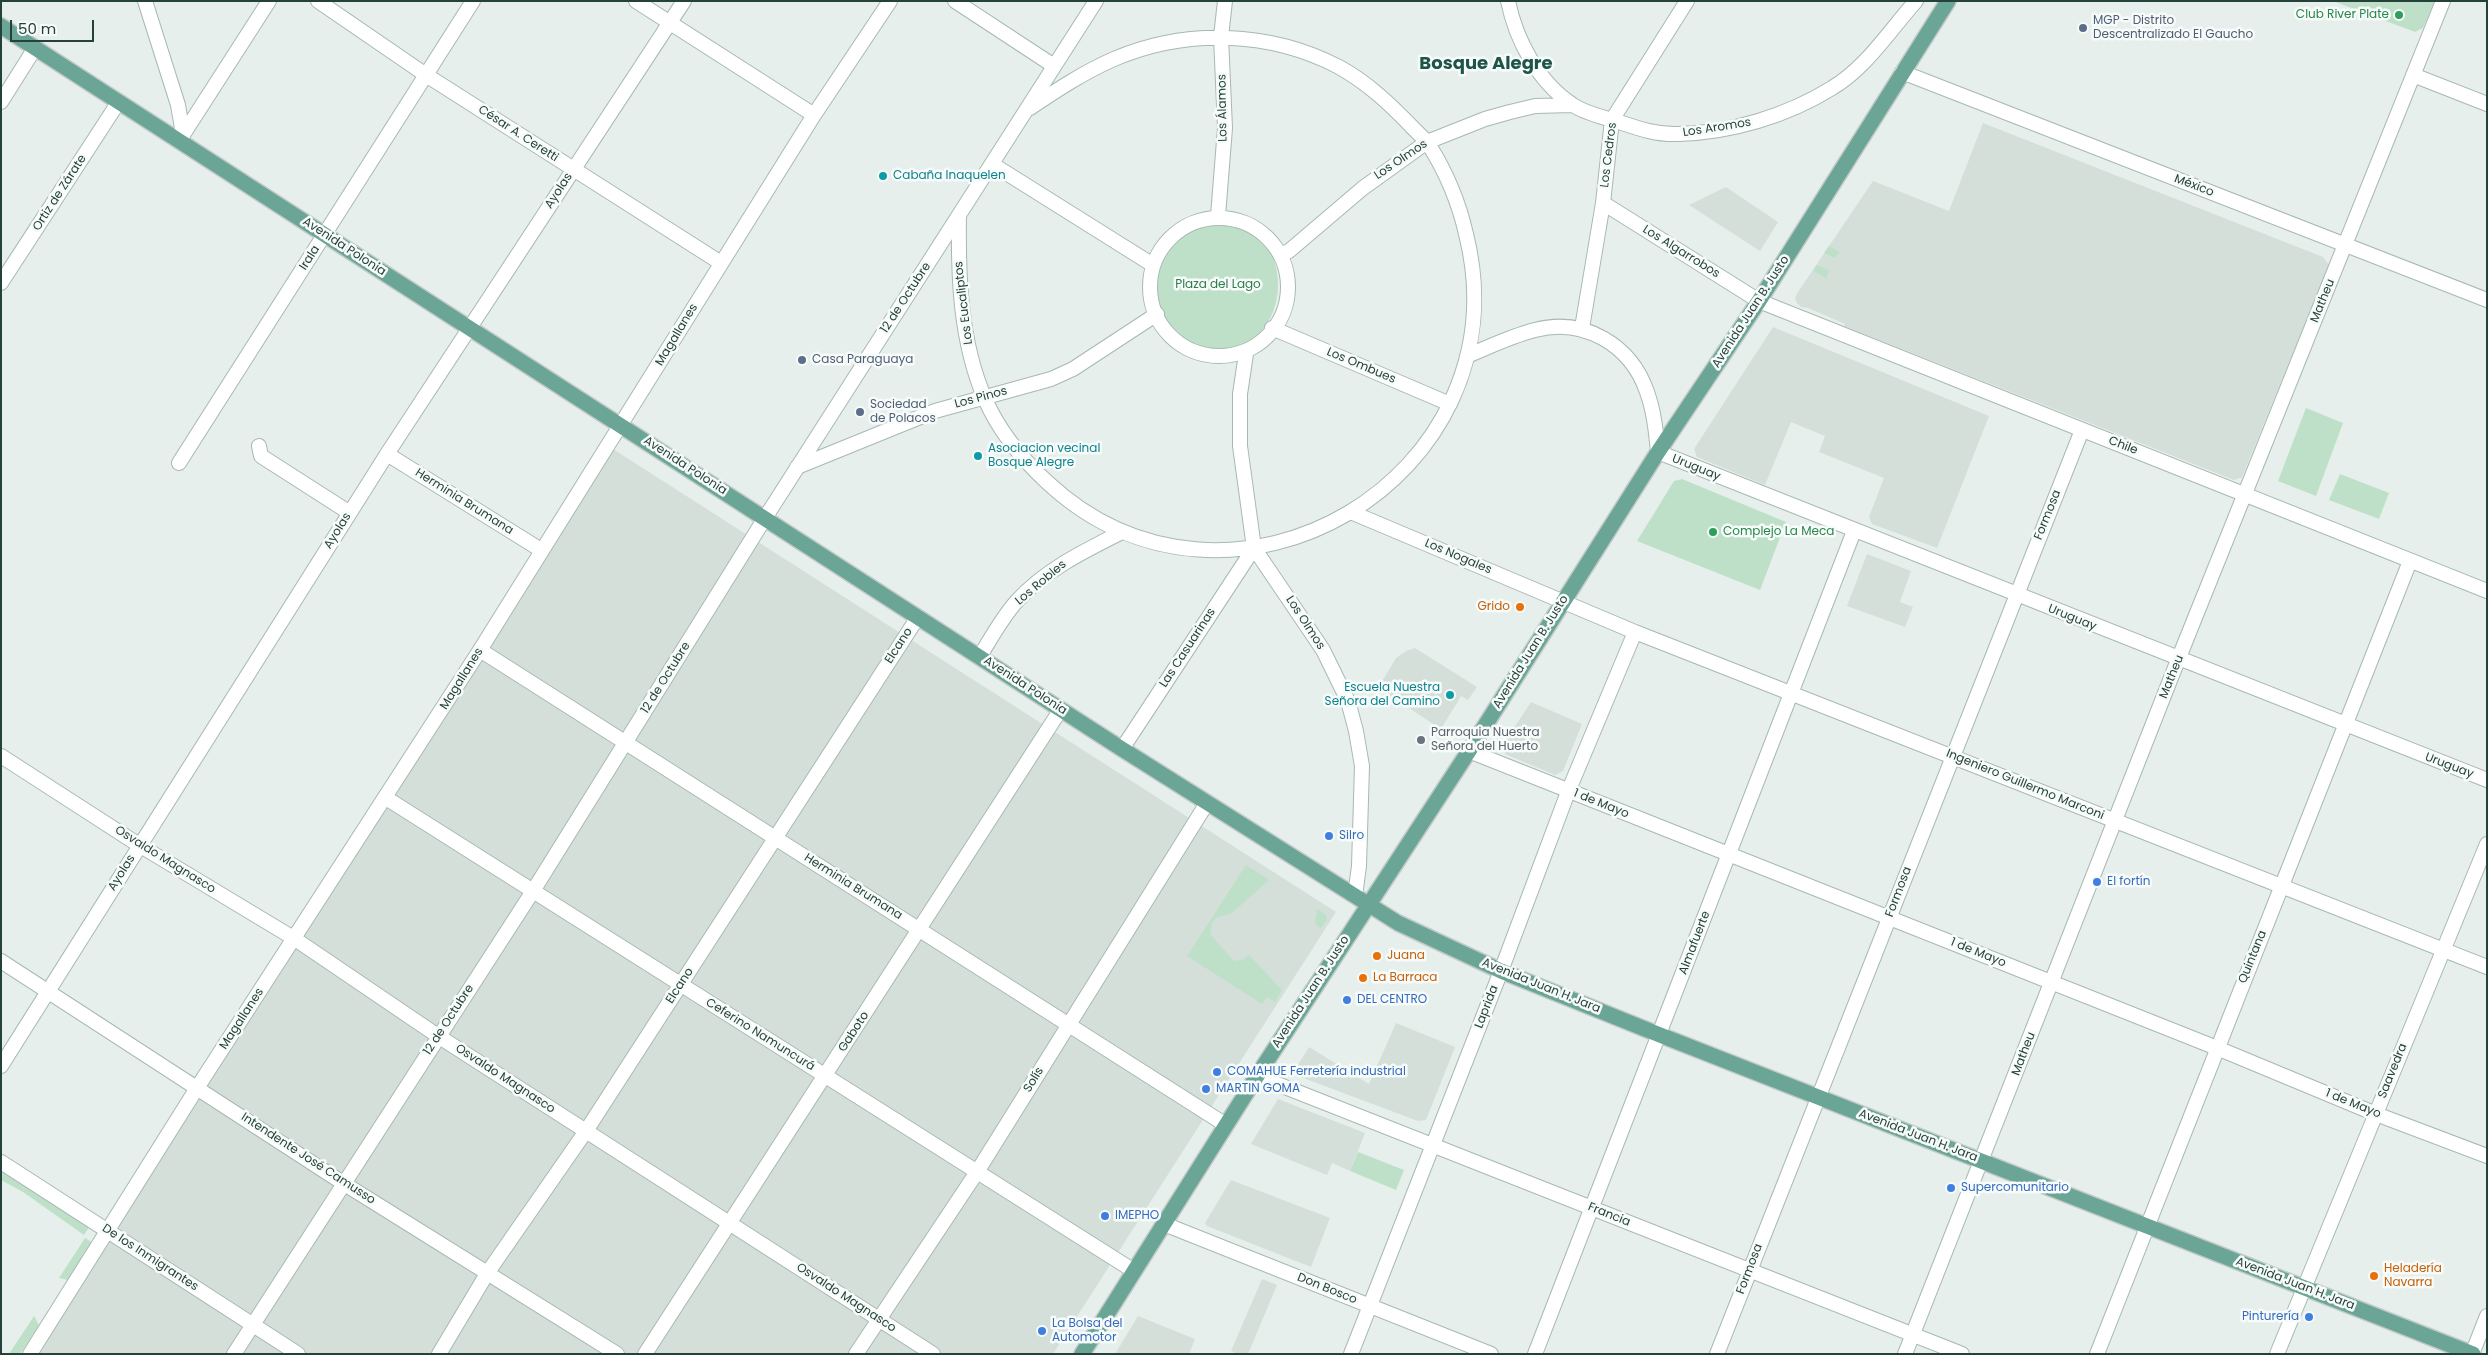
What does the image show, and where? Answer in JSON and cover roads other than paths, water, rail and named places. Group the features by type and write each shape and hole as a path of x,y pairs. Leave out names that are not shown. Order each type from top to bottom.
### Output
{"main road":[{"name":"Avenida Juan B. Justo","path":"1082,1354 1257,1076 1469,750 1658,452 1759,301 1948,1"},
{"name":"Avenida Polonia","path":"1,26 118,103 181,138 470,328 1207,803 1369,905"},
{"name":"Avenida Juan H. Jara","path":"1369,905 1398,923 1502,971 1660,1035 2472,1354"}],"street":[{"path":"145,1 178,105 181,138"},
{"path":"181,138 269,1"},
{"name":"César A. Ceretti","path":"318,1 426,75 720,263"},
{"name":"Irala","path":"179,463 473,1"},
{"path":"636,1 814,115"},
{"name":"Ayolas","path":"1,1066 387,454 684,1"},
{"name":"Magallanes","path":"30,1354 197,1088 386,798 541,550 622,426 720,263 814,115 890,1"},
{"path":"955,1 1054,66"},
{"name":"12 de Octubre","path":"234,1354 533,891 797,467 1096,1"},
{"name":"Los Álamos","path":"1218,216 1226,128 1221,37 1225,1"},
{"name":"Los Aromos","path":"1508,1 1517,35 1529,59 1546,80 1573,105 1612,120 1652,132 1676,135 1733,127 1775,114 1833,88 1851,74 1916,1"},
{"name":"Los Cedros","path":"1582,328 1603,203 1612,120 1687,1"},
{"name":"Matheu","path":"1906,1354 2178,660 2346,245 2442,1"},
{"name":"Los Eucaliptos","path":"960,214 959,259 964,323 972,361 985,398 1000,428 1018,454 1065,500 1122,532 1175,546 1211,551 1254,548 1305,536 1353,512 1390,484 1424,447 1450,404 1467,356 1473,321 1474,285 1470,249 1462,214 1448,181 1427,142 1380,95 1340,68 1296,49 1248,39 1221,37 1169,42 1115,59 1071,82 1024,112"},
{"path":"1,102 35,48"},
{"name":"México","path":"1902,72 2487,300"},
{"path":"2413,75 2487,104"},
{"name":"Ortiz de Zárate","path":"1,283 118,103"},
{"name":"Los Olmos","path":"1280,254 1289,251 1368,183 1408,158 1427,142 1485,119 1510,112 1535,106 1573,105"},
{"path":"992,164 1153,265"},
{"name":"Los Algarrobos","path":"1603,203 1759,301"},
{"path":"1218,216 1243,220 1255,226 1270,238 1280,254 1286,273 1287,292 1282,311 1262,342 1246,354 1211,357 1188,352 1176,344 1157,314 1151,286 1153,265 1166,244 1177,232 1190,223 1218,216"},
{"name":"Chile","path":"1759,301 2487,591"},
{"name":"Los Pinos","path":"797,467 935,411 1044,381 1073,369 1157,314"},
{"name":"Los Ombues","path":"1272,328 1450,404"},
{"path":"1467,356 1537,329 1582,328 1610,342 1632,362 1648,393 1658,452"},
{"name":"Los Olmos","path":"1246,354 1240,394 1240,446 1254,548 1323,650 1348,701 1362,766 1360,859 1355,896"},
{"name":"Formosa","path":"1717,1354 2015,595 2082,430"},
{"path":"259,446 261,456 350,513"},
{"name":"Uruguay","path":"1658,452 2178,660 2487,780"},
{"name":"Herminia Brumana","path":"387,454 541,550"},
{"name":"Los Nogales","path":"1353,512 1563,601"},
{"name":"Almafuerte","path":"1534,1354 1660,1035 1854,531"},
{"name":"Los Robles","path":"980,656 1007,613 1044,578 1068,560 1122,532"},
{"name":"Las Casuarinas","path":"1122,748 1254,548"},
{"name":"Quintana","path":"2096,1354 2410,560"},
{"name":"Ingeniero Guillermo Marconi","path":"1563,601 1635,632 2487,967"},
{"name":"Elcano","path":"439,1354 488,1272 586,1131 918,617"},
{"name":"Laprida","path":"1351,1354 1502,971 1568,792 1635,632"},
{"name":"Herminia Brumana","path":"480,650 1226,1125"},
{"name":"Gaboto","path":"645,1354 1061,709"},
{"name":"1 de Mayo","path":"1469,750 1568,792 2052,982 2376,1114 2487,1156"},
{"name":"Osvaldo Magnasco","path":"1,756 139,845 294,939 438,1036 933,1354"},
{"name":"Ceferino Namuncurá","path":"386,798 1134,1271"},
{"name":"Solís","path":"856,1354 976,1172 1207,803"},
{"name":"Saavedra","path":"2277,1354 2442,949 2487,844"},
{"name":"Intendente José Camusso","path":"1,961 343,1183 617,1354"},
{"name":"Francia","path":"1257,1076 1962,1354"},
{"name":"De los Inmigrantes","path":"1,1162 298,1354"},
{"name":"Don Bosco","path":"1164,1224 1491,1354"},
{"path":"2472,1354 2487,1316"}],"place":[{"name":"Club River Plate","path":"2399,15"},
{"name":"MGP - Distrito Descentralizado El Gaucho","path":"2083,28"},
{"name":"Cabaña Inaquelen","path":"883,176"},
{"name":"Casa Paraguaya","path":"802,360"},
{"name":"Sociedad de Polacos","path":"860,412"},
{"name":"Asociacion vecinal Bosque Alegre","path":"978,456"},
{"name":"Complejo La Meca","path":"1713,532"},
{"name":"Grido","path":"1520,607"},
{"name":"Escuela Nuestra Señora del Camino","path":"1450,695"},
{"name":"Parroquia Nuestra Señora del Huerto","path":"1421,740"},
{"name":"Silro","path":"1329,836"},
{"name":"El fortín","path":"2097,882"},
{"name":"Juana","path":"1377,956"},
{"name":"La Barraca","path":"1363,978"},
{"name":"DEL CENTRO","path":"1347,1000"},
{"name":"COMAHUE Ferretería industrial","path":"1217,1072"},
{"name":"MARTIN GOMA","path":"1206,1089"},
{"name":"Supercomunitario","path":"1951,1188"},
{"name":"IMEPHO","path":"1105,1216"},
{"name":"Heladería Navarra","path":"2374,1276"},
{"name":"Pinturería","path":"2309,1317"},
{"name":"La Bolsa del Automotor","path":"1042,1331"}],"district":[{"name":"Bosque Alegre","path":"1486,64"}],"park label":[{"name":"Plaza del Lago","path":"1218,285"}]}
